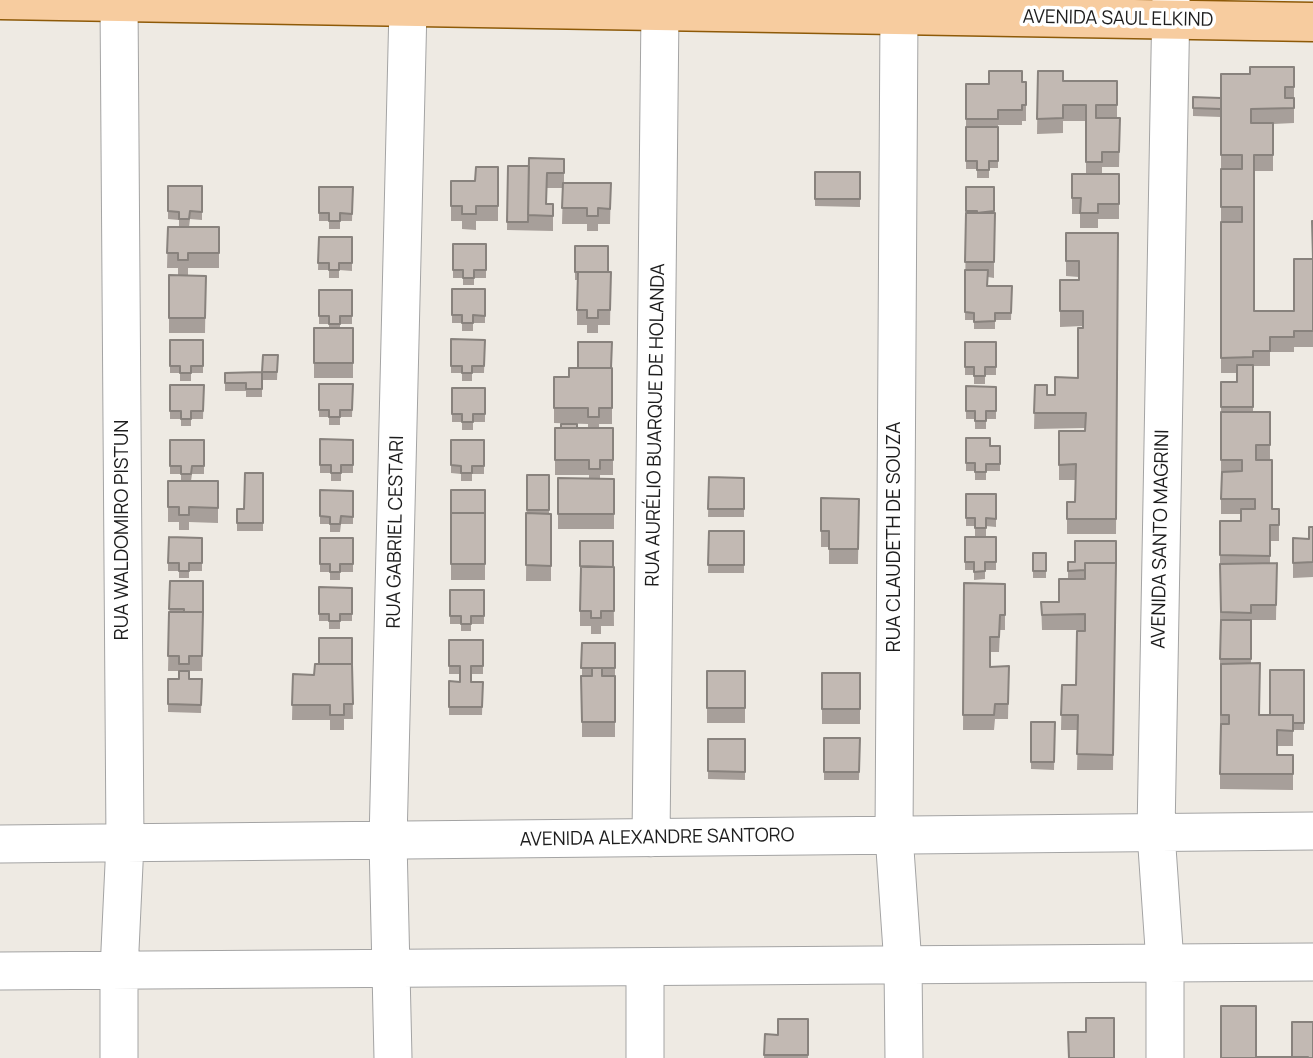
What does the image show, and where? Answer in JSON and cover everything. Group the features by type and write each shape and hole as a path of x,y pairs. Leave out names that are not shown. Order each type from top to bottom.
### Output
{"main road":[{"name":"AVENIDA SAUL ELKIND","path":"0,0 317,3 408,7 899,15 1171,10 1313,22"}],"street":[{"name":"RUA WALDOMIRO PISTUN","path":"119,2 125,843 119,971 119,1058"},
{"name":"RUA GABRIEL CESTARI","path":"393,1058 388,841 408,7"},
{"name":"AVENIDA SANTO MAGRINI","path":"1165,1058 1165,963 1156,833 1171,10"},
{"name":"RUA AURÉLIO BUARQUE DE HOLANDA","path":"651,838 660,11"},
{"name":"RUA CLAUDETH DE SOUZA","path":"899,15 894,835 903,965 904,1058"},
{"name":"AVENIDA ALEXANDRE SANTORO","path":"0,844 1313,831"},
{"path":"0,971 1313,962"},
{"path":"645,967 645,1058"}],"building":[{"path":"1250,67 1294,67 1294,87 1285,87 1285,98 1294,98 1294,108 1251,109 1251,123 1273,123 1273,155 1254,155 1254,311 1294,311 1294,259 1313,259 1313,331 1294,331 1294,337 1270,337 1270,351 1253,351 1253,357 1221,358 1221,222 1242,222 1242,207 1221,207 1221,169 1242,169 1242,155 1221,155 1221,74 1250,74"},
{"path":"989,71 1022,71 1022,82 1026,82 1026,105 1022,105 1022,110 998,110 998,119 966,119 966,84 989,84"},
{"path":"1038,71 1063,71 1063,81 1117,81 1117,105 1096,105 1096,118 1120,118 1119,152 1102,152 1102,162 1086,162 1086,105 1063,105 1063,118 1037,119"},
{"path":"1193,97 1221,98 1221,109 1193,108"},
{"path":"966,127 998,127 998,161 989,161 989,170 977,170 977,161 966,161"},
{"path":"529,158 564,159 564,173 547,173 546,204 553,204 553,216 528,215"},
{"path":"508,166 529,166 528,222 507,222"},
{"path":"476,167 498,167 498,206 476,206 476,214 462,214 462,206 451,206 451,181 475,181"},
{"path":"815,172 860,172 860,199 815,199"},
{"path":"1072,174 1119,174 1119,204 1098,204 1098,213 1080,213 1081,198 1072,198"},
{"path":"563,183 611,183 610,209 598,208 598,216 587,216 587,208 562,208"},
{"path":"168,186 202,186 202,212 190,211 189,219 179,219 179,212 168,211"},
{"path":"319,187 353,187 352,214 340,213 340,221 329,221 329,213 319,213"},
{"path":"966,187 994,187 994,211 966,211"},
{"path":"966,213 995,213 994,262 965,262"},
{"path":"168,227 219,227 219,253 188,253 188,260 178,260 178,253 167,253"},
{"path":"1066,233 1118,233 1116,519 1067,519 1067,502 1075,502 1076,464 1059,465 1059,431 1085,431 1086,413 1034,413 1035,385 1047,385 1047,395 1055,395 1055,377 1078,378 1078,328 1083,328 1083,311 1060,311 1060,280 1079,280 1079,261 1066,261"},
{"path":"319,237 352,237 352,263 339,263 339,270 329,270 329,263 318,263"},
{"path":"453,244 486,244 486,270 474,270 474,278 463,278 463,270 453,270"},
{"path":"575,246 608,246 608,272 575,272"},
{"path":"965,270 988,270 987,286 1012,286 1011,313 995,313 995,321 974,322 974,313 965,312"},
{"path":"578,272 611,272 610,310 598,310 598,318 587,318 587,310 577,310"},
{"path":"169,275 206,276 205,318 169,318"},
{"path":"452,289 485,289 485,316 473,315 473,323 462,323 462,315 452,315"},
{"path":"319,290 352,290 352,316 340,316 340,324 329,324 329,316 319,316"},
{"path":"314,328 353,328 353,363 314,363"},
{"path":"451,339 485,340 484,366 472,366 472,373 462,373 462,366 451,366"},
{"path":"170,340 203,340 203,366 191,366 191,373 180,373 180,366 170,366"},
{"path":"578,342 612,342 611,368 578,368"},
{"path":"965,342 996,342 996,367 985,367 985,376 974,376 974,367 965,367"},
{"path":"263,355 278,355 277,372 262,372"},
{"path":"1237,365 1253,365 1253,407 1221,407 1221,382 1237,382"},
{"path":"569,368 612,368 612,408 599,408 599,417 588,417 588,408 554,408 554,377 569,377"},
{"path":"262,372 262,389 246,389 246,383 225,383 225,373"},
{"path":"319,384 353,384 352,410 340,410 340,417 329,417 329,410 319,410"},
{"path":"170,385 204,385 203,411 191,411 191,419 181,419 181,411 170,411"},
{"path":"966,386 996,387 996,411 986,411 986,421 975,421 975,411 966,411"},
{"path":"452,388 485,388 485,414 473,414 473,422 462,422 462,414 452,414"},
{"path":"1221,412 1270,412 1270,445 1256,445 1256,460 1272,460 1272,509 1279,509 1279,525 1270,525 1270,556 1220,555 1220,521 1241,521 1241,509 1255,509 1255,499 1221,499 1222,472 1242,471 1242,460 1221,460"},
{"path":"561,424 577,424 577,428 561,428"},
{"path":"555,428 613,428 613,460 600,460 600,469 589,469 589,460 555,460"},
{"path":"966,438 990,438 990,446 1000,446 1000,464 986,464 986,472 975,472 975,463 966,463"},
{"path":"320,439 353,440 353,465 341,465 341,473 331,473 331,465 320,465"},
{"path":"170,440 204,440 204,466 192,466 191,474 181,474 181,466 170,466"},
{"path":"451,440 484,440 484,466 472,466 472,473 461,473 461,466 451,465"},
{"path":"245,473 263,473 263,523 237,523 237,509 244,509"},
{"path":"527,475 549,475 549,510 527,510"},
{"path":"709,477 744,478 744,509 708,509"},
{"path":"558,478 614,479 614,514 558,514"},
{"path":"168,481 218,481 218,508 189,507 189,515 179,515 179,507 168,507"},
{"path":"320,490 353,491 353,517 341,516 340,524 330,524 330,517 320,516"},
{"path":"451,490 485,490 485,513 451,513"},
{"path":"966,494 996,494 996,519 986,518 986,528 975,528 975,518 966,518"},
{"path":"821,498 859,499 858,549 829,549 829,531 821,531"},
{"path":"451,513 485,513 485,564 451,564"},
{"path":"526,513 551,514 551,566 526,565"},
{"path":"1309,527 1313,527 1313,562 1293,563 1293,538 1309,539"},
{"path":"709,531 744,531 744,565 708,565"},
{"path":"169,537 202,538 202,563 189,563 189,571 179,571 179,563 168,563"},
{"path":"965,537 996,537 996,562 985,562 985,571 974,572 974,562 965,562"},
{"path":"320,538 353,538 353,564 340,564 340,572 330,572 330,564 320,564"},
{"path":"580,541 613,541 613,567 580,566"},
{"path":"1075,541 1116,541 1116,563 1085,563 1085,570 1068,571 1068,562 1075,562"},
{"path":"1033,553 1046,553 1046,571 1033,571"},
{"path":"1085,563 1116,563 1113,755 1077,754 1078,715 1061,715 1062,685 1076,685 1077,631 1085,631 1085,614 1042,615 1041,602 1059,602 1059,579 1085,579"},
{"path":"1277,563 1276,605 1251,605 1251,613 1221,612 1220,564"},
{"path":"581,567 614,567 614,611 601,611 601,618 591,618 591,611 580,611"},
{"path":"170,581 203,581 203,612 169,609"},
{"path":"964,583 1005,584 1005,615 1000,615 999,637 990,637 990,667 1009,666 1008,704 995,704 994,715 963,715"},
{"path":"319,587 352,588 352,614 340,614 340,621 329,621 329,614 319,614"},
{"path":"450,590 484,590 484,616 471,616 471,624 461,624 461,616 450,616"},
{"path":"169,612 203,612 202,656 189,656 189,664 179,664 179,656 168,656"},
{"path":"1221,620 1251,620 1251,659 1220,659"},
{"path":"319,638 352,638 352,664 319,664"},
{"path":"449,640 483,640 483,666 471,666 471,682 483,682 482,707 449,707 449,681 460,682 460,666 449,666"},
{"path":"582,643 615,643 615,668 581,668"},
{"path":"1260,663 1259,715 1293,715 1293,731 1277,730 1277,755 1293,755 1293,774 1220,774 1221,724 1229,724 1229,715 1221,715 1221,664"},
{"path":"315,664 352,664 353,704 344,704 344,715 330,715 330,705 292,705 293,674 314,675"},
{"path":"592,668 602,668 602,676 615,676 615,722 582,722 581,676 592,676"},
{"path":"1270,670 1304,670 1304,723 1293,723 1293,715 1270,715"},
{"path":"179,671 189,671 189,679 202,679 201,705 168,704 168,679 179,679"},
{"path":"707,671 745,671 745,708 707,708"},
{"path":"822,673 860,673 860,709 822,709"},
{"path":"1031,722 1055,722 1054,762 1031,762"},
{"path":"824,738 860,738 859,772 824,772"},
{"path":"708,739 745,739 745,772 708,771"},
{"path":"1221,1006 1256,1006 1256,1057 1292,1058 1221,1058"},
{"path":"1086,1018 1114,1018 1114,1058 1069,1058 1068,1032 1086,1032"},
{"path":"778,1019 808,1019 808,1055 764,1055 765,1034 778,1035"},
{"path":"1292,1022 1313,1022 1313,1058 1292,1057"}]}
